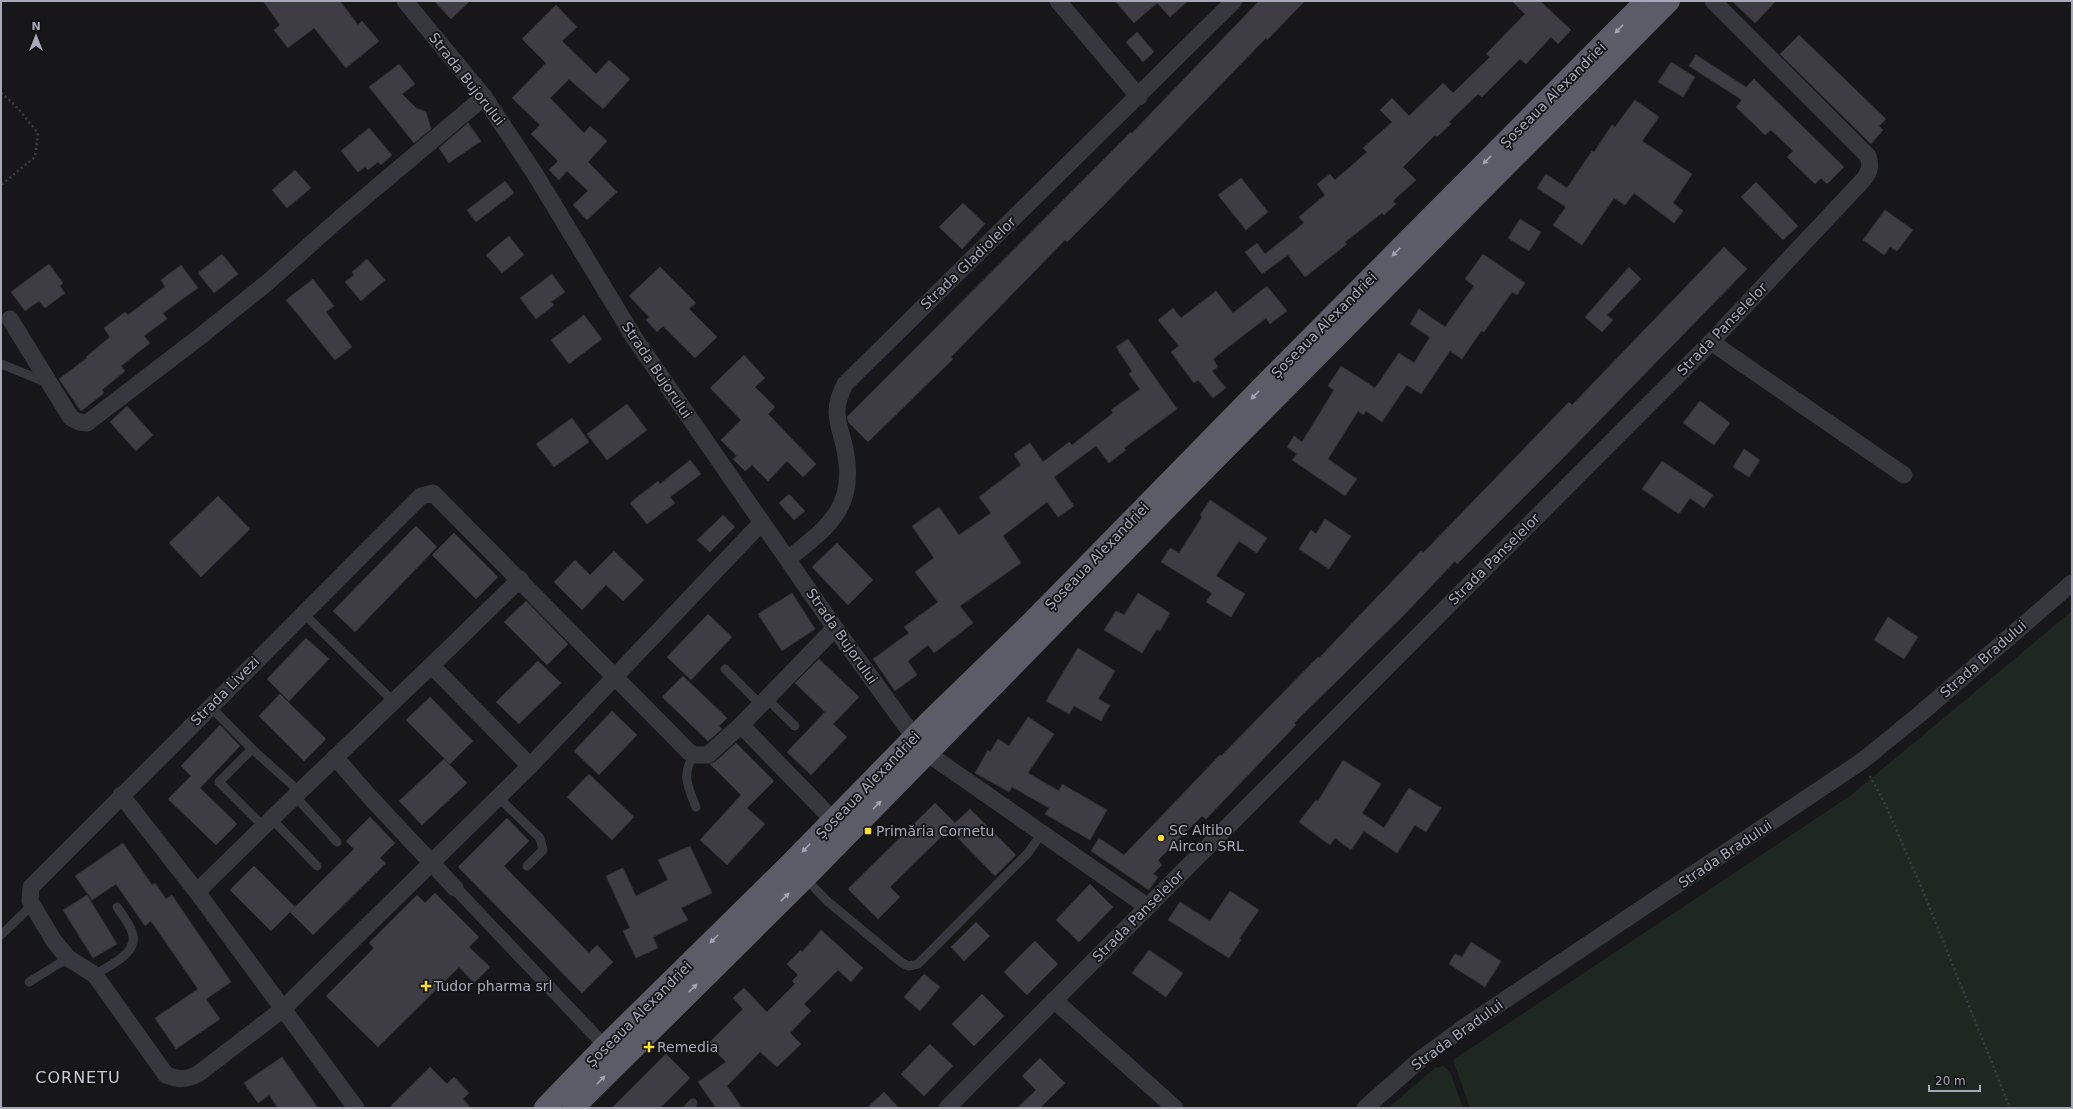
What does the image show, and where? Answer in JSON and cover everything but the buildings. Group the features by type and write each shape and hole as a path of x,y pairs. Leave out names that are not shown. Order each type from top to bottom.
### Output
{"highway":[{"name":"Șoseaua Alexandriei","path":"573,1108 805,878 921,745 1031,623 1646,1"},
{"name":"Șoseaua Alexandriei","path":"545,1108 833,820 921,745 1668,1"}],"street":[{"name":"Strada Bujorului","path":"405,1 484,97 535,174 636,339 835,628 921,745 944,767 1148,906"},
{"path":"1058,1 1139,97"},
{"name":"Strada Gladiolelor","path":"788,559 817,536 836,516 845,494 848,470 837,420 837,400 845,384 1139,97 1234,1"},
{"name":"Strada Panselelor","path":"947,1108 1711,342 1864,179 1871,163 1868,156 1713,1"},
{"path":"10,319 71,418 79,422 87,423 202,335 268,282 340,218 484,97"},
{"path":"1711,342 1904,475"},
{"name":"Strada Livezi","path":"31,903 32,887 210,706 421,496 433,494 520,579"},
{"path":"31,903 54,941 68,958 95,975 166,1075 178,1080 190,1078 207,1068 283,1009 530,766 762,522"},
{"path":"197,892 267,822 432,666 520,579 614,678 694,755 708,755 764,702 835,628"},
{"name":"Strada Bradului","path":"1365,1108 1422,1058 1456,1033 1862,761 1920,714 2072,583"},
{"path":"432,666 530,766"},
{"path":"741,725 833,820"},
{"path":"335,757 368,795 455,888 606,1046"},
{"path":"121,796 197,892 356,1108"},
{"path":"1054,1000 1175,1108"}],"lane":[{"path":"1,364 50,384"},
{"path":"303,613 394,702"},
{"path":"724,669 795,726"},
{"path":"210,706 297,793 337,842"},
{"path":"252,749 219,782 317,866"},
{"path":"694,755 687,765 686,774 689,790 696,806"},
{"path":"498,797 540,838 543,844 543,850 527,866"},
{"path":"805,878 827,901 902,963 909,966 918,964 1028,852 1042,833"},
{"path":"1,935 31,903"},
{"path":"95,975 129,952 134,944 132,932 117,907"},
{"path":"29,982 68,958"}],"path":[{"path":"1,93 15,105 38,133 35,157 1,185"},
{"path":"1862,761 1886,806 1920,884 2010,1108"}],"shaded area":[{"path":"2072,611 2072,1108 1470,1108 1453,1060 1850,796"},
{"path":"1443,1066 1450,1072 1463,1108 1388,1108 1435,1068"}],"place":[{"name":"Primăria Cornetu","path":"868,831"},
{"name":"SC Altibo Aircon SRL","path":"1161,838"},
{"name":"Tudor pharma srl","path":"426,986"},
{"name":"Remedia","path":"649,1047"}],"district":[{"name":"CORNETU","path":"78,1077"}]}
